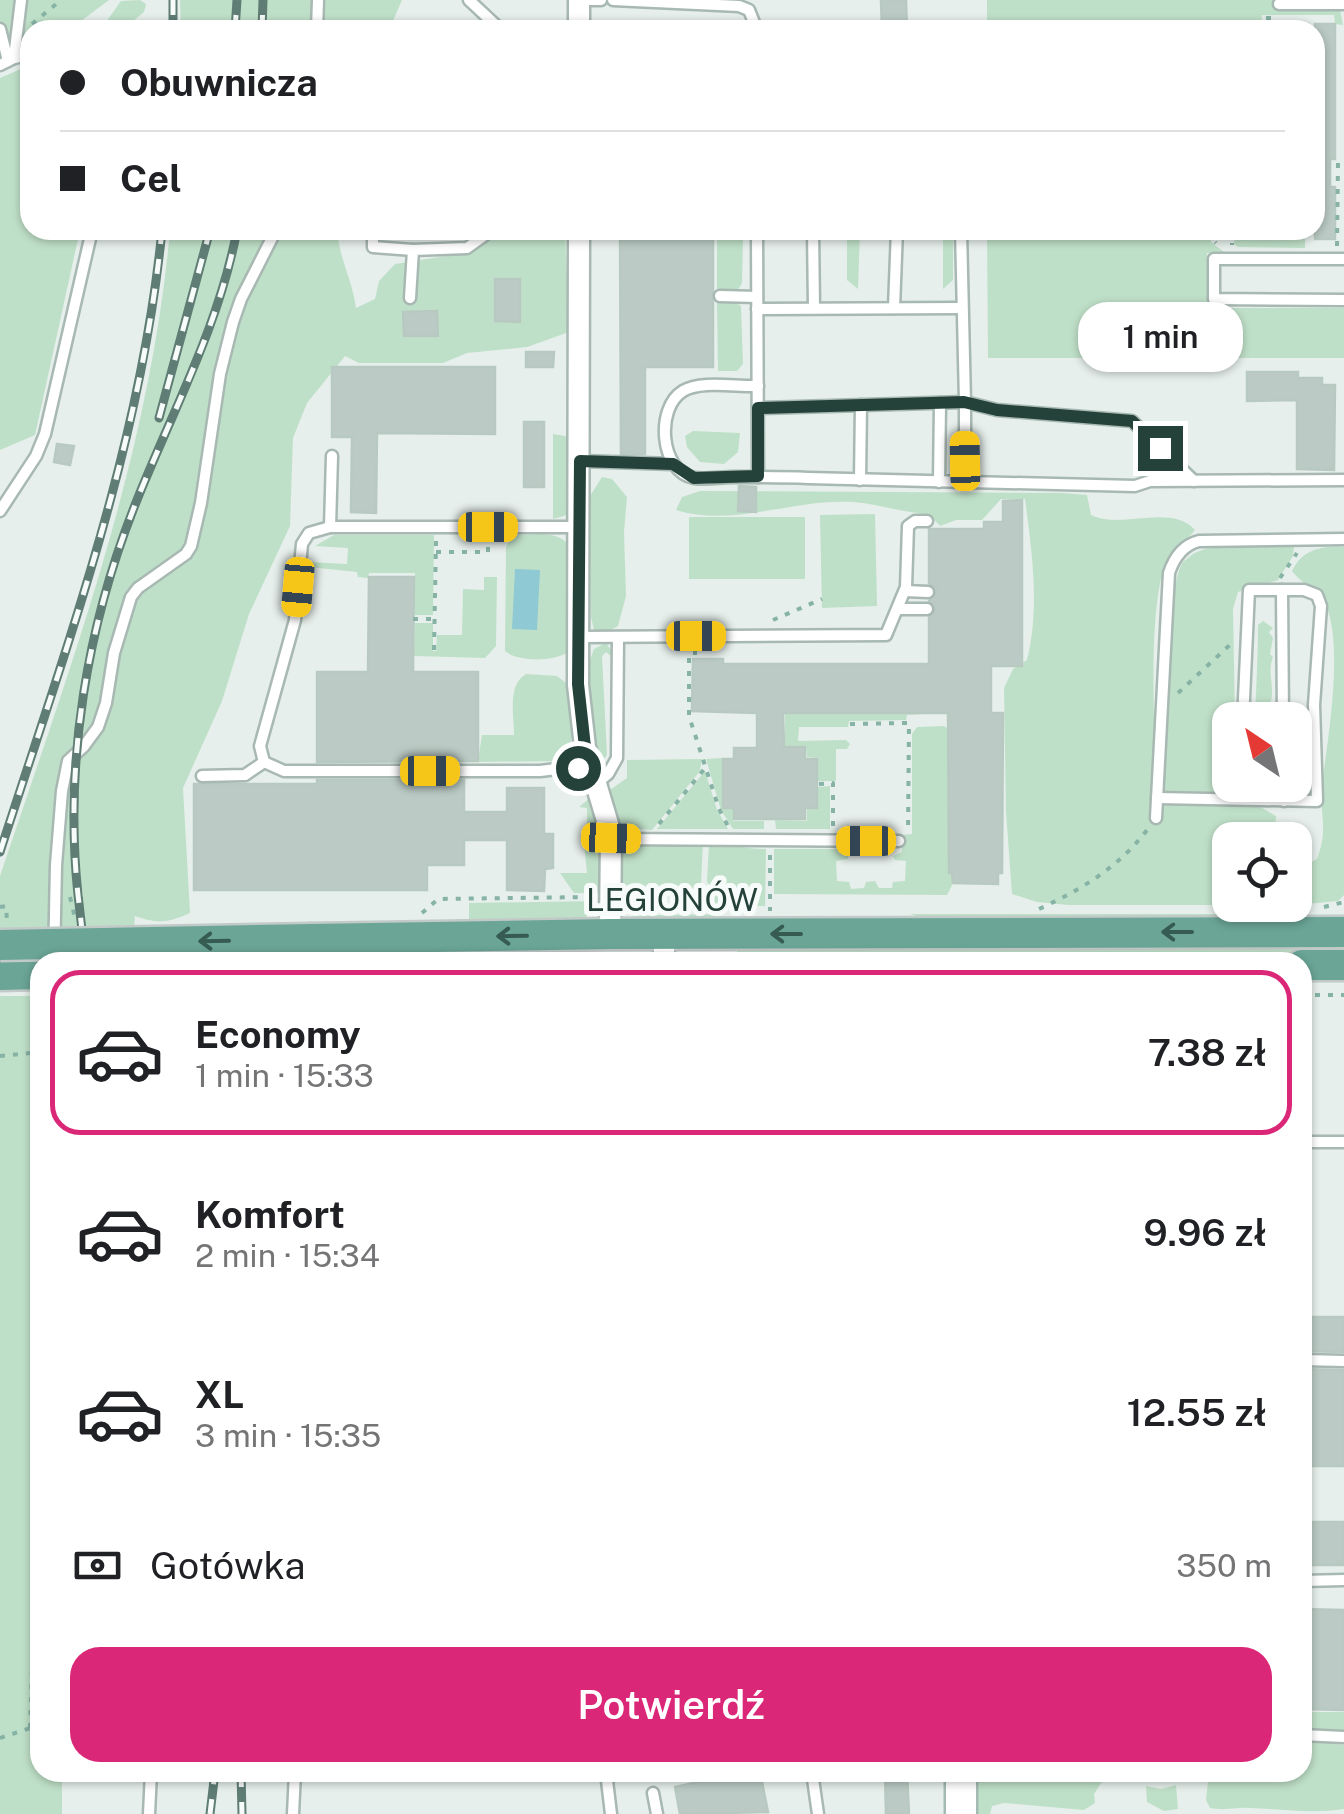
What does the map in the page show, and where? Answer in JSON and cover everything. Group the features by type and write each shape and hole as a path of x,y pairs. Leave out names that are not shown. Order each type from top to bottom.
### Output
{"main road":[{"name":"LEGIONÓW","path":"4,938 312,939 610,934 664,948 1344,932"},
{"path":"1312,965 1344,965"},
{"path":"0,975 30,974"}],"street":[{"path":"579,240 578,684 585,747 611,838 610,934"},
{"path":"961,1782 961,1814"}],"lane":[{"path":"7,61 17,37 21,0"},
{"path":"469,0 490,20"},
{"path":"579,0 601,0"},
{"path":"614,0 739,6 750,10 754,20"},
{"path":"1279,4 1344,4"},
{"path":"7,61 1,33 17,37"},
{"path":"0,510 36,456 44,434 90,240"},
{"path":"54,952 56,864 68,761 98,727 131,597 191,546 202,503 220,374 233,322 271,240"},
{"path":"373,240 373,248 413,250 466,248 478,240"},
{"path":"757,240 758,476"},
{"path":"813,240 814,308"},
{"path":"894,308 896,240"},
{"path":"961,240 966,484"},
{"path":"410,298 413,250"},
{"path":"1344,259 1214,259 1214,299 1344,300"},
{"path":"720,296 814,308 962,308"},
{"path":"673,464 666,420 668,407 680,393 697,387 758,386"},
{"path":"758,408 964,402 997,410 1132,421 1194,481"},
{"path":"940,404 940,482"},
{"path":"860,480 861,405"},
{"path":"330,527 332,456"},
{"path":"580,461 673,464 694,478 758,476 1134,486 1150,481 1344,480"},
{"path":"580,637 886,635 905,591 908,526 928,521"},
{"path":"264,762 260,746 295,620 302,544 314,530 580,526"},
{"path":"1156,818 1169,573 1176,558 1199,541 1344,539"},
{"path":"1244,702 1249,590 1312,593 1321,606 1314,705 1317,801 1312,801"},
{"path":"1282,590 1283,702"},
{"path":"905,591 928,592"},
{"path":"898,609 928,609"},
{"path":"264,762 284,770 608,774 617,758 618,636"},
{"path":"202,776 245,775 264,762"},
{"path":"1157,798 1212,799"},
{"path":"611,838 770,841 896,837"},
{"path":"1312,1142 1344,1142"},
{"path":"1312,1360 1344,1360"},
{"path":"1312,1580 1344,1580"},
{"path":"1312,1735 1344,1737"},
{"path":"149,1814 151,1782"},
{"path":"293,1814 295,1782"},
{"path":"607,1782 611,1814"},
{"path":"813,1782 818,1814"},
{"path":"653,1793 657,1814"}],"path":[{"path":"37,20 61,0"},
{"path":"1331,250 1337,244 1338,161 1344,161"},
{"path":"1212,240 1224,250 1232,250 1232,240"},
{"path":"434,650 436,527"},
{"path":"436,552 488,552 488,527"},
{"path":"766,636 766,622 822,599"},
{"path":"414,619 435,619"},
{"path":"696,636 695,655 689,656 688,711 719,810 732,832"},
{"path":"850,724 909,723 909,832 896,837"},
{"path":"653,832 706,766"},
{"path":"819,784 833,783 833,832"},
{"path":"1037,910 1101,876 1133,848 1156,818"},
{"path":"770,841 770,906"},
{"path":"415,919 438,899 600,896"},
{"path":"461,899 461,906"},
{"path":"0,907 6,906 4,938"},
{"path":"1312,996 1344,996"},
{"path":"0,1056 30,1051"},
{"path":"0,1738 30,1728"}],"green space":[{"path":"0,0 109,0 82,20 20,20 20,62 0,34"},
{"path":"140,0 146,4 144,12 134,20 107,20 121,1"},
{"path":"180,0 402,0 393,20 181,20"},
{"path":"987,0 1277,0 1277,10 1340,10 1343,25 1335,24 1334,15 1262,15 1262,20 987,20"},
{"path":"20,69 20,240 78,240 35,435 0,450 0,78"},
{"path":"169,240 339,240 356,308 375,299 379,281 395,264 465,253 485,240 565,240 569,332 527,347 467,353 443,363 359,363 345,356 307,403 293,438 290,526 249,614 222,701 183,788 190,913 162,921 135,916 134,928 0,931 0,876 104,558 145,396"},
{"path":"717,240 743,240 742,283 738,290 717,290"},
{"path":"847,240 860,240 858,289 847,280"},
{"path":"943,240 953,240 953,280 943,289"},
{"path":"987,240 1211,240 1224,252 1207,253 1207,308 1344,308 1344,358 988,358"},
{"path":"1234,240 1305,240 1305,248 1238,247"},
{"path":"717,303 741,306 743,364 737,371 718,371"},
{"path":"693,431 740,433 738,452 724,464 700,462 687,447 685,436"},
{"path":"553,434 565,436 570,442 570,510 567,515 553,519"},
{"path":"602,477 612,479 627,497 626,596 618,626 609,631 594,630 591,617 590,496"},
{"path":"700,491 1063,493 1087,495 1091,515 1103,519 1159,517 1185,522 1195,530 1168,558 1156,611 1157,821 1163,814 1172,607 1183,562 1195,553 1216,547 1294,547 1293,556 1278,580 1238,592 1233,609 1235,702 1212,702 1212,802 1262,808 1276,816 1276,822 1212,822 1212,905 1068,905 1037,902 1012,894 1004,688 1013,669 1027,660 1031,640 1034,600 1025,499 1001,499 982,520 956,520 940,526 929,514 853,502 698,515 676,510 682,497"},
{"path":"875,514 877,606 822,608 820,515"},
{"path":"689,517 805,517 805,579 689,579"},
{"path":"334,535 434,535 433,615 415,615 415,573 369,573 368,578 358,577 357,572 309,567 310,562 347,564 348,548 315,546"},
{"path":"517,535 555,536 571,549 568,652 562,655 527,659 505,651 506,547"},
{"path":"1344,547 1344,895 1338,901 1312,904 1312,862 1321,848 1323,829 1321,795 1333,695 1334,647 1324,601 1292,571 1314,550"},
{"path":"484,577 497,577 496,646 485,658 414,656 415,623 433,623 433,651 437,635 462,635 463,589 484,590"},
{"path":"1263,621 1273,628 1269,632 1273,638 1270,702 1256,702 1258,625"},
{"path":"606,643 614,654 612,657 606,652 602,656 607,755 603,760 591,718 588,675 594,649"},
{"path":"526,674 557,676 566,683 572,718 571,750 561,761 478,762 482,735 514,735 514,693"},
{"path":"785,713 938,713 907,715 906,720 849,721 848,727 799,727 798,741 846,740 850,744 847,749 836,749 836,781 818,781 818,758 807,757 806,746 785,746"},
{"path":"917,727 948,729 949,872 953,883 947,895 774,894 774,849 848,849 848,859 836,861 837,881 849,882 851,889 864,888 866,882 875,881 879,888 892,888 893,882 905,881 906,861 895,860 893,856 902,852 902,835 912,834 912,734"},
{"path":"722,758 722,809 733,809 733,821 764,821 764,829 733,829 721,810 706,759"},
{"path":"702,759 700,771 652,830 638,829 638,835 620,826 607,792 627,778 627,760"},
{"path":"705,771 717,810 728,829 657,829"},
{"path":"830,786 830,829 776,829 775,820 807,821 807,809 818,809 818,787"},
{"path":"590,798 599,836 600,893 574,893 560,873 587,873 587,808 579,807"},
{"path":"703,843 701,884 712,894 717,893 707,882 709,844 766,849 765,906 672,907 671,889 657,889 657,906 621,889 619,860 627,846"},
{"path":"598,901 584,920 469,925 469,903"},
{"path":"621,902 656,915 717,914 717,924 643,922"},
{"path":"910,914 1212,914 1212,922 1308,922 1308,923 937,923"},
{"path":"737,943 1307,944 1308,952 737,952"},
{"path":"0,996 30,996 30,1782 62,1782 62,1814 0,1814"},
{"path":"1312,1712 1344,1712 1344,1741 1312,1732"},
{"path":"1312,1740 1344,1745 1344,1809 1220,1809 1210,1808 1206,1800 1208,1782 1312,1782"},
{"path":"978,1782 1102,1782 1094,1794 1095,1803 1084,1810 1004,1803 992,1806 990,1814 976,1814"},
{"path":"1176,1785 1178,1809 1164,1811 1147,1802 1146,1786 1161,1789"}],"water":[{"path":"515,569 540,570 537,630 512,629"}],"building":[{"path":"881,0 906,0 907,20 882,20"},
{"path":"1325,24 1335,24 1335,159 1330,159 1330,187 1335,187 1335,239 1325,239"},
{"path":"620,240 713,240 713,367 645,367 645,454 621,454"},
{"path":"495,279 520,279 520,322 495,321"},
{"path":"437,311 438,336 404,336 403,312"},
{"path":"526,352 554,352 553,367 526,367"},
{"path":"332,367 495,367 495,434 377,433 376,513 351,512 352,437 332,437"},
{"path":"1247,372 1298,372 1298,378 1322,378 1322,385 1335,385 1334,470 1297,469 1297,400 1247,401"},
{"path":"524,422 544,422 544,487 524,487"},
{"path":"57,444 74,446 70,465 54,462"},
{"path":"739,486 756,487 756,512 738,511"},
{"path":"1022,500 1022,666 991,666 991,713 1003,713 1002,873 998,873 998,884 953,883 949,873 948,713 783,713 784,747 805,747 805,759 817,759 817,808 805,808 805,819 734,819 734,808 723,808 723,759 734,759 734,748 757,748 757,713 692,711 693,659 723,659 723,664 929,664 929,617 936,610 929,601 937,591 929,583 929,529 984,529 984,522 1003,522 1003,501"},
{"path":"369,577 414,577 413,672 478,672 478,761 317,762 317,672 368,672"},
{"path":"317,780 464,780 464,812 507,812 507,788 544,788 544,834 553,834 553,868 545,869 544,891 507,890 507,840 464,840 464,865 427,865 427,890 194,890 194,784 317,784"},
{"path":"1312,1317 1344,1317 1344,1352 1312,1351"},
{"path":"1312,1369 1344,1370 1344,1466 1312,1466"},
{"path":"1312,1522 1344,1522 1344,1565 1312,1565"},
{"path":"1312,1609 1344,1610 1344,1710 1312,1709"},
{"path":"698,1782 762,1782 768,1812 680,1814 675,1787"},
{"path":"885,1782 907,1782 909,1814 886,1814"}],"railway":[{"path":"173,0 173,20"},
{"path":"236,20 237,0"},
{"path":"262,20 263,0"},
{"path":"0,852 75,622 119,467 152,310 161,240"},
{"path":"159,418 207,240"},
{"path":"86,952 74,845 74,795 77,744 93,644 120,547 207,334 235,240"},
{"path":"210,1814 214,1782"},
{"path":"241,1782 242,1814"}],"route":[{"path":"578,768 590,765 578,684 580,461 673,464 694,478 758,476 758,408 964,402 997,410 1132,421 1160,448"}]}
